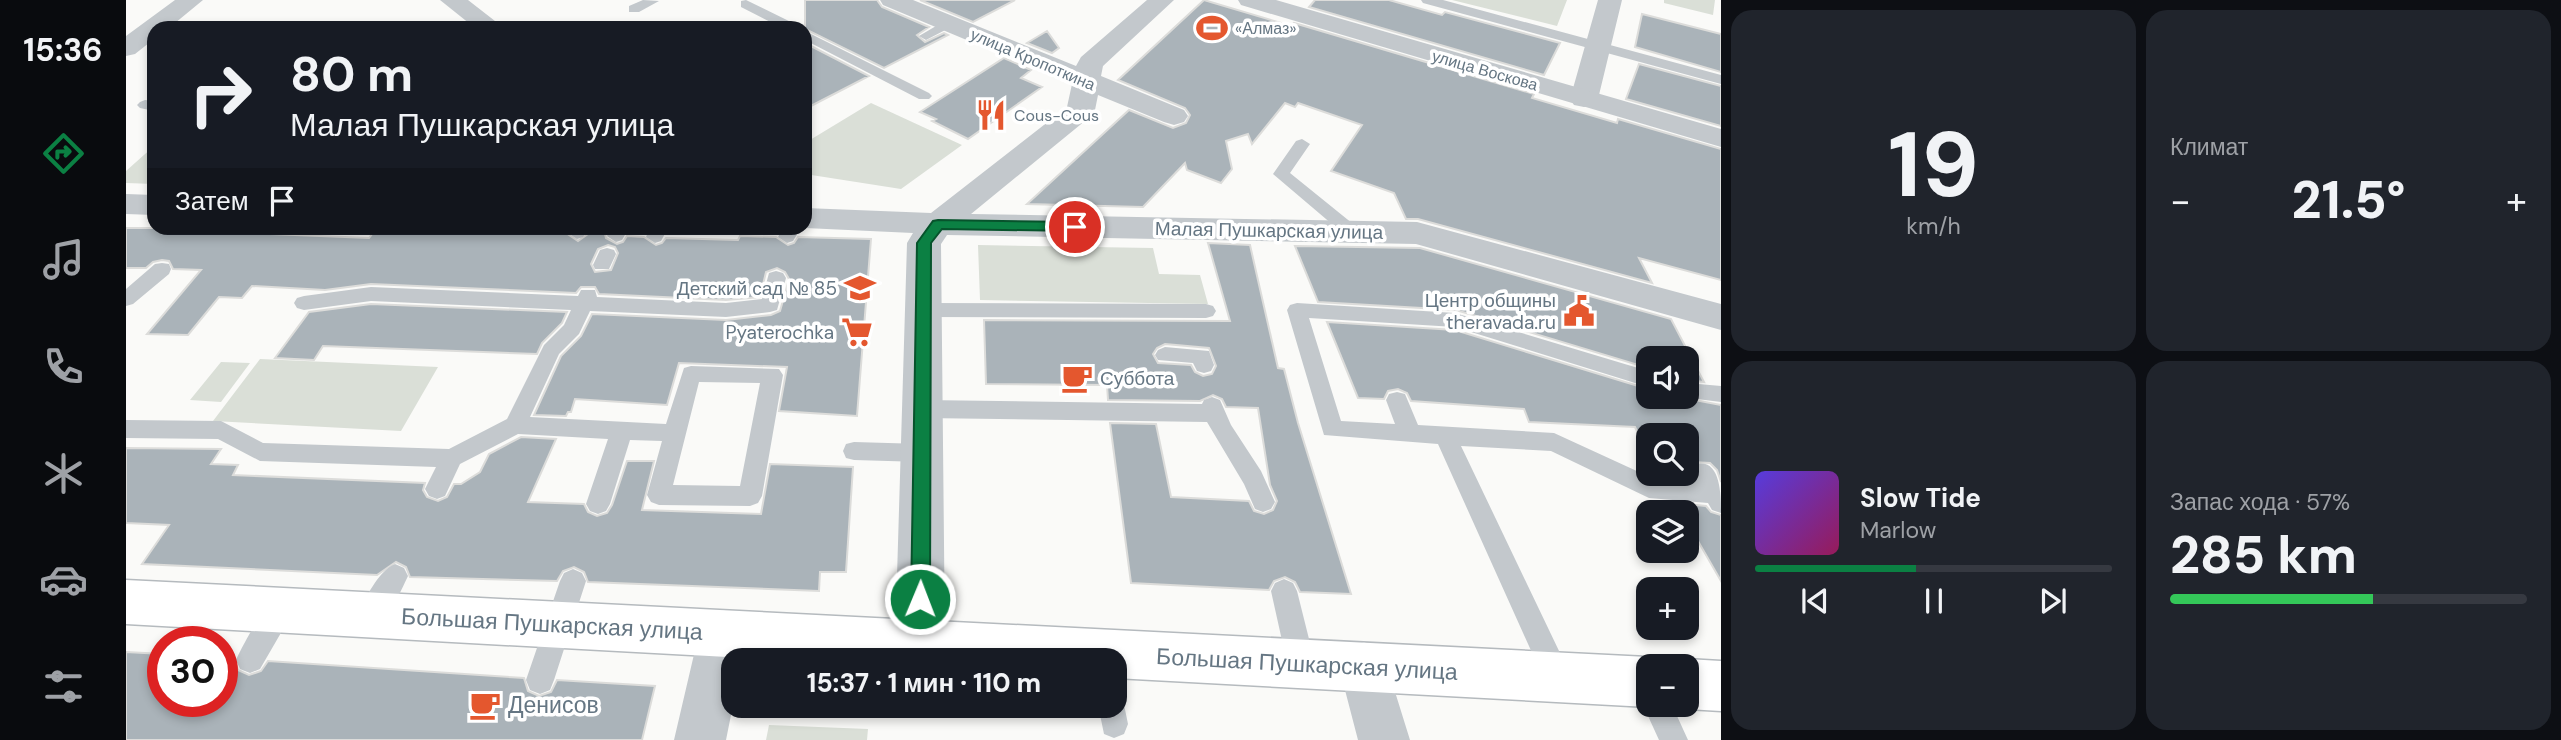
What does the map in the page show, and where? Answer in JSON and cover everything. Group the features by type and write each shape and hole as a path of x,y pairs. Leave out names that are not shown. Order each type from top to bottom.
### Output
{"main road":[{"name":"Большая Пушкарская улица","path":"126,601 280,610 383,595 566,603 723,633 986,648"},
{"name":"Большая Пушкарская улица","path":"1127,658 1301,663 1558,678 1636,687"},
{"name":"Большая Пушкарская улица","path":"1699,687 1721,686"}],"street":[{"path":"152,21 173,0"},
{"path":"160,21 191,0"},
{"path":"452,0 481,21"},
{"name":"улица Кропоткина","path":"892,0 937,30 1180,112"},
{"path":"920,643 924,243 938,224 1081,110 1090,63 1162,0"},
{"name":"улица Воскова","path":"1250,0 1721,138"},
{"path":"1584,99 1610,0"},
{"path":"134,39 147,26"},
{"path":"126,204 147,205"},
{"name":"Малая Пушкарская улица","path":"812,227 938,224 1417,233 1551,279 1721,317"},
{"path":"700,740 723,633"},
{"path":"1364,667 1384,740"}],"lane":[{"path":"1428,0 1721,80"},
{"path":"634,9 652,1"},
{"path":"746,4 781,21"},
{"path":"812,38 924,96"},
{"path":"870,69 885,60"},
{"path":"1302,144 1281,174 1352,232"},
{"path":"126,299 162,269"},
{"path":"304,303 371,294 547,294 586,299 628,297 726,310 769,305 776,278"},
{"path":"514,425 551,350 572,329 586,299"},
{"path":"924,310 1206,310"},
{"path":"1636,375 1561,347 1455,320 1297,310 1332,429 1553,442 1649,488 1718,500"},
{"path":"1364,314 1372,335"},
{"path":"1165,355 1202,356 1204,365"},
{"path":"691,374 772,375 765,448 750,496 659,495 675,433 691,374"},
{"path":"1699,392 1719,394"},
{"path":"1397,400 1410,434"},
{"path":"923,409 1213,410 1261,493 1263,502"},
{"path":"134,435 220,430 260,452 452,458 514,425 675,433"},
{"path":"598,504 621,432"},
{"path":"1447,437 1558,678"},
{"path":"854,451 922,453"},
{"path":"437,489 452,458"},
{"path":"1702,472 1718,500"},
{"path":"1284,591 1301,663"},
{"path":"540,680 566,603"},
{"path":"250,660 280,610"},
{"path":"1666,717 1674,740"}],"shaded area":[{"path":"1452,0 1567,0 1557,26"},
{"path":"1664,0 1715,0 1713,15 1664,3"},
{"path":"871,103 962,145 901,189 812,175 812,139"},
{"path":"147,152 147,184 126,183 126,171"},
{"path":"978,245 1153,248 1159,274 1200,275 1208,304 980,300"},
{"path":"260,359 438,367 401,431 213,421"},
{"path":"221,362 250,363 221,402 190,400"},
{"path":"769,725 868,729 867,740 766,740"}],"building":[{"path":"805,0 877,0 882,7 929,27 917,35 925,42 944,33 948,35 884,68 812,32 812,21 805,21"},
{"path":"920,0 1015,0 973,22"},
{"path":"1204,0 1291,26 1294,23 1534,94 1532,98 1617,123 1618,119 1721,149 1721,280 1639,258 1652,283 1418,219 1406,219 1394,193 1331,171 1362,125 1298,103 1295,107 1285,103 1252,144 1248,134 1226,141 1232,169 1221,183 1187,170 1185,163 1143,207 1027,204 1129,110 1173,128 1186,123 1190,115 1185,108 1118,80"},
{"path":"1315,0 1389,0 1560,43 1544,75 1309,7"},
{"path":"1642,14 1721,34 1721,72 1635,47"},
{"path":"1047,31 1059,48 1052,53 1027,43"},
{"path":"812,47 869,76 812,105"},
{"path":"1004,58 1031,70 1021,78 1042,87 968,139 920,112"},
{"path":"1639,64 1721,86 1721,126 1626,99"},
{"path":"126,228 147,228 147,235 369,238 371,235 569,235 578,241 587,235 605,235 617,244 623,242 627,236 644,237 656,245 666,238 738,240 740,236 776,237 788,245 794,243 798,237 871,239 857,416 779,411 787,367 679,363 667,405 575,399 571,412 566,416 534,415 561,356 581,336 592,314 726,320 771,315 780,311 789,279 785,272 777,268 766,272 760,297 726,300 599,294 595,287 581,287 576,293 371,284 325,290 252,286 242,298 219,297 188,335 147,334 201,270 173,269 169,261 162,260 153,262 146,268 126,268","holes":["608,245 615,247 618,253 611,270 595,272 591,264 598,249"]},
{"path":"1208,243 1250,245 1278,368 1284,369 1351,594 1300,592 1295,582 1285,577 1274,581 1269,590 1131,583 1110,423 1156,424 1171,497 1249,501 1254,511 1264,514 1273,510 1277,501 1270,485 1258,408 1226,407 1222,399 1213,395 1200,401 1108,400 1107,385 986,384 984,320 1230,321","holes":["1165,344 1209,348 1216,366 1212,374 1203,376 1195,372 1191,365 1158,363 1153,354"]},
{"path":"1295,246 1420,248 1671,319 1685,346 1636,346 1636,364 1456,310 1318,302"},
{"path":"371,304 567,312 562,323 542,343 537,354 323,346 314,360 275,358 309,312"},
{"path":"1327,322 1455,330 1636,385 1636,409 1699,409 1699,401 1721,405 1721,482 1717,470 1710,463 1699,462 1699,423 1636,423 1636,429 1529,422 1524,409 1411,401 1407,393 1398,389 1388,391 1384,399 1358,398"},
{"path":"521,437 556,439 528,502 584,504 588,512 597,516 607,513 612,505 627,461 654,461 642,510 761,514 770,464 853,467 846,572 820,572 819,591 588,582 584,572 574,567 563,571 557,581 410,577 406,567 396,562 377,575 142,564 169,525 126,523 126,448 221,449 211,464 238,465 233,475 425,483 423,490 427,497 438,501 447,497 454,484 461,484 480,472 489,454"},
{"path":"1699,505 1706,506 1711,512 1721,515 1721,581 1699,543"},
{"path":"126,652 147,653 147,717 238,717 238,670 249,675 261,671 268,661 524,678 528,691 539,696 551,692 557,680 655,686 642,740 126,740"}],"place":[{"name":"«Алмаз»","path":"1212,28"},
{"name":"Cous-Cous","path":"991,115"},
{"name":"Детский сад № 85","path":"860,288"},
{"name":"Центр общины theravada.ru","path":"1579,311"},
{"name":"Pyaterochka","path":"857,332"},
{"name":"Суббота","path":"1077,378"},
{"name":"Денисов","path":"485,705"}],"route":[{"path":"920,599 924,243 938,224 1075,227"}]}
